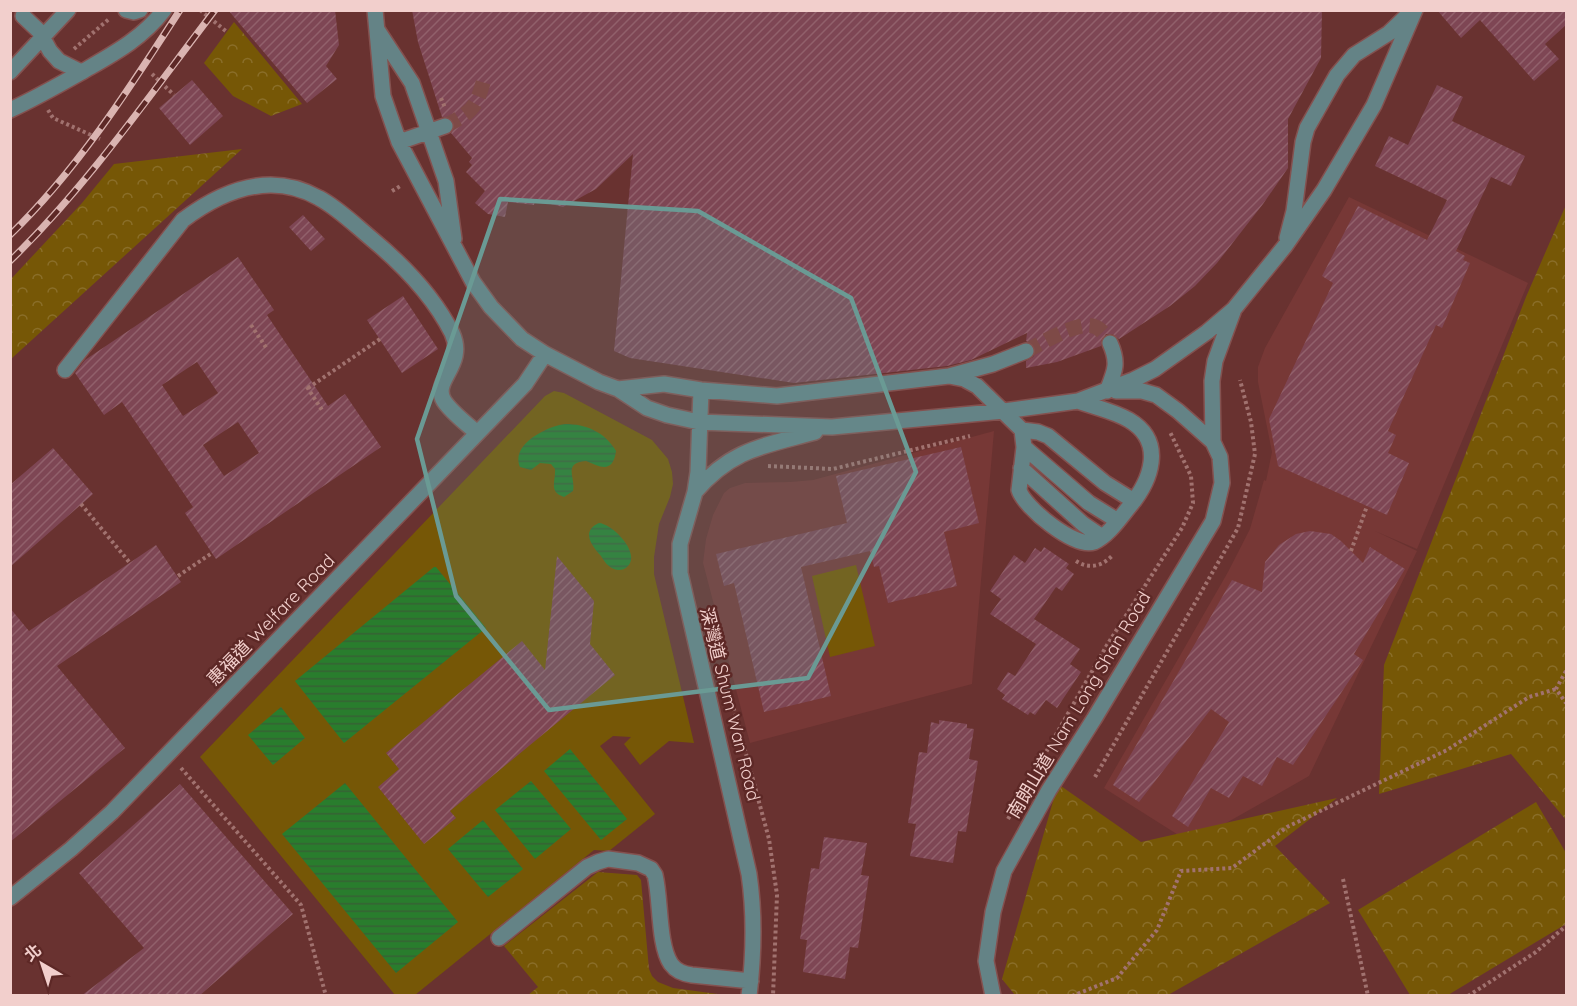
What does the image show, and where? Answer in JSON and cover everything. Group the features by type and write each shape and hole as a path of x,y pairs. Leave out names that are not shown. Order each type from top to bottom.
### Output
{"street":[{"path":"10,72 44,39 68,10"},
{"path":"126,10 134,12 140,10"},
{"path":"10,110 39,97 121,50 141,36 165,10"},
{"path":"375,10 383,96 399,142 473,282 491,307 522,339 545,354 599,382 618,389 647,408 667,415 699,422 832,427 1004,411 1078,401 1107,391 1155,369 1208,332 1234,309 1286,246 1324,190 1374,105 1414,10"},
{"path":"1286,246 1294,211 1302,142 1307,128 1337,75 1354,56 1389,33 1414,10"},
{"path":"23,16 39,31 50,51 59,61 81,72"},
{"path":"378,31 412,83 446,181 454,246"},
{"path":"399,142 445,126"},
{"path":"65,370 183,220 203,205 225,194 249,187 288,186 316,196 329,204 391,255 424,291 451,332 456,344 456,356 452,368 442,383 441,392 444,401 477,434"},
{"name":"南朗山道 Nam Long Shan Road","path":"993,996 987,961 993,912 1004,871 1049,790 1213,521 1222,483 1220,457 1213,442 1212,381 1215,361 1234,309"},
{"path":"1107,391 1115,372 1116,356 1110,343"},
{"path":"618,389 664,384 701,390 777,396 949,376 993,364 1026,351"},
{"name":"惠福道 Welfare Road","path":"10,898 71,849 112,812 525,384 545,354"},
{"path":"949,376 964,379 977,386 1022,430 1024,447 1020,496 1057,529 1077,541 1092,543 1102,537 1134,501 1152,465 1153,454 1150,443 1129,420 1078,401"},
{"name":"深灣道 Shum Wan Road","path":"701,390 695,492 680,544 680,573 749,874 754,921 750,988"},
{"path":"1107,391 1142,390 1156,395 1213,442"},
{"path":"695,492 710,475 730,459 756,448 832,427"},
{"path":"1022,430 1048,436 1105,483 1134,501"},
{"path":"1024,447 1089,503 1118,520"},
{"path":"1021,468 1083,524 1102,537"},
{"path":"499,938 587,867 608,860 638,863 651,869 655,875 665,949 672,965 683,974 750,988"}],"path":[{"path":"200,10 226,32"},
{"path":"152,74 174,95"},
{"path":"251,325 267,349"},
{"path":"322,410 307,387 380,339"},
{"path":"1008,820 1107,645 1182,528 1193,504 1191,476 1169,431"},
{"path":"81,504 130,563"},
{"path":"1352,551 1367,506"},
{"path":"178,576 212,553"},
{"path":"1072,996 1117,978 1157,930 1181,871 1232,868 1287,827 1447,750 1528,697 1556,688 1566,670"},
{"path":"1556,688 1566,703"},
{"path":"732,702 770,839 777,895 773,996"},
{"path":"181,768 301,905 326,996"},
{"path":"1343,879 1368,996"},
{"path":"1468,996 1536,952 1566,926"}],"highlighted area":[{"path":"500,199 698,211 851,298 916,472 808,678 549,710 456,596 417,439"}],"shaded area":[{"path":"1349,197 1528,283 1417,549 1375,531 1417,551 1309,776 1191,843 1104,788 1228,572 1250,529 1264,480 1266,481 1272,452 1258,382 1258,367 1265,348"},
{"path":"565,424 594,430 612,444 616,451 609,466 601,467 586,461 574,465 572,468 573,491 564,497 554,489 555,469 551,464 540,463 531,470 520,467 518,459 520,451 532,438 549,428"},
{"path":"994,431 972,684 750,743 703,563 706,539 713,515 724,493 730,488 745,483 813,480"},
{"path":"599,523 611,528 624,540 631,555 631,561 626,568 617,570 610,567 591,543 590,530"},
{"path":"434,567 486,628 344,743 295,681"},
{"path":"281,707 305,738 273,765 248,735"},
{"path":"570,749 627,819 601,840 544,771"},
{"path":"531,781 571,829 535,859 495,810"},
{"path":"345,783 458,922 396,973 282,834"},
{"path":"483,820 523,869 488,897 448,849"}],"green space":[{"path":"234,22 302,104 271,116 233,96 204,63"},
{"path":"242,149 11,359 11,279 82,203 114,164"},
{"path":"1566,205 1566,820 1511,754 1379,794 1384,665 1526,297"},
{"path":"554,391 564,393 652,440 668,459 673,484 659,524 654,574 694,743 669,741 640,765 624,744 631,737 613,736 600,746 655,814 609,851 594,850 415,995 395,995 200,757 545,396"},
{"path":"856,565 875,646 830,657 812,576"},
{"path":"1058,784 1141,842 1337,798 1275,846 1330,903 1168,995 1015,995 1002,979"},
{"path":"1536,802 1566,853 1566,924 1448,995 1410,995 1358,910"},
{"path":"598,872 637,875 641,880 649,969 658,982 673,988 725,995 528,995 538,987 504,946"}],"building":[{"path":"228,10 335,10 339,45 326,66 337,79 307,103"},
{"path":"412,10 1322,10 1321,58 1288,119 1288,168 1263,204 1217,263 1195,286 1170,306 1119,339 1112,334 1106,334 1101,341 1101,346 1057,362 1026,368 1026,361 1036,352 1032,344 1026,341 1027,333 971,360 947,366 794,383 630,358 614,351 633,154 596,189 563,207 535,200 534,205 508,202 505,217 488,214 475,203 485,191 466,172 472,165 469,162 472,158 451,133 455,127 452,119 442,117 418,42"},
{"path":"1437,10 1566,10 1566,25 1545,44 1559,59 1534,81 1480,20 1461,38"},
{"path":"192,80 223,116 190,145 159,108"},
{"path":"1437,85 1463,97 1452,121 1525,156 1511,186 1491,177 1456,251 1465,256 1463,260 1470,263 1442,328 1436,325 1388,431 1396,435 1388,453 1409,463 1387,515 1278,466 1269,419 1333,283 1322,276 1358,206 1427,240 1447,200 1375,166 1389,136 1408,145"},
{"path":"303,215 325,239 311,251 289,227"},
{"path":"238,257 274,310 267,315 328,406 345,394 381,447 216,559 185,513 193,507 122,402 104,415 75,373 85,360","holes":["197,362 218,393 183,416 162,385","238,422 259,453 224,476 203,445"]},
{"path":"403,296 438,349 402,373 367,320"},
{"path":"961,447 979,523 944,532 957,586 888,603 879,566 874,567 870,551 801,567 831,696 764,712 734,583 724,586 716,554 847,523 836,476"},
{"path":"53,448 93,494 10,567 10,485"},
{"path":"1310,531 1331,534 1363,563 1370,547 1405,569 1354,654 1363,660 1293,765 1277,757 1262,786 1243,776 1229,798 1211,788 1188,827 1172,816 1229,722 1211,709 1139,802 1113,785 1232,580 1262,592 1265,562 1279,545 1296,534"},
{"path":"156,545 181,582 57,666 125,748 10,842 10,608 29,631"},
{"path":"1044,547 1069,564 1066,568 1074,574 1062,591 1056,587 1034,619 1080,649 1070,664 1081,672 1057,708 1046,700 1035,715 1030,712 1028,715 1002,699 1005,695 997,689 1008,672 1015,676 1036,644 990,614 1001,599 990,591 1014,555 1025,563 1035,548 1041,552"},
{"path":"557,556 594,601 590,644 615,675 450,811 456,818 424,844 378,787 399,769 386,753 522,641 545,670"},
{"path":"939,720 967,724 967,728 974,729 969,759 978,761 966,832 958,831 953,863 910,856 916,824 908,823 919,752 927,753 931,722 939,724"},
{"path":"180,784 293,914 199,996 81,996 144,948 79,873"},
{"path":"824,837 867,843 861,875 869,876 858,948 850,947 845,979 803,972 807,940 800,939 811,868 819,869"}],"tunnel":[{"path":"445,126 473,107 485,76"},
{"path":"1026,351 1068,330 1086,326 1098,329 1110,343"}],"railway":[{"path":"10,235 35,210 80,156 122,99 180,10"},
{"path":"10,261 92,171 215,10"}]}
